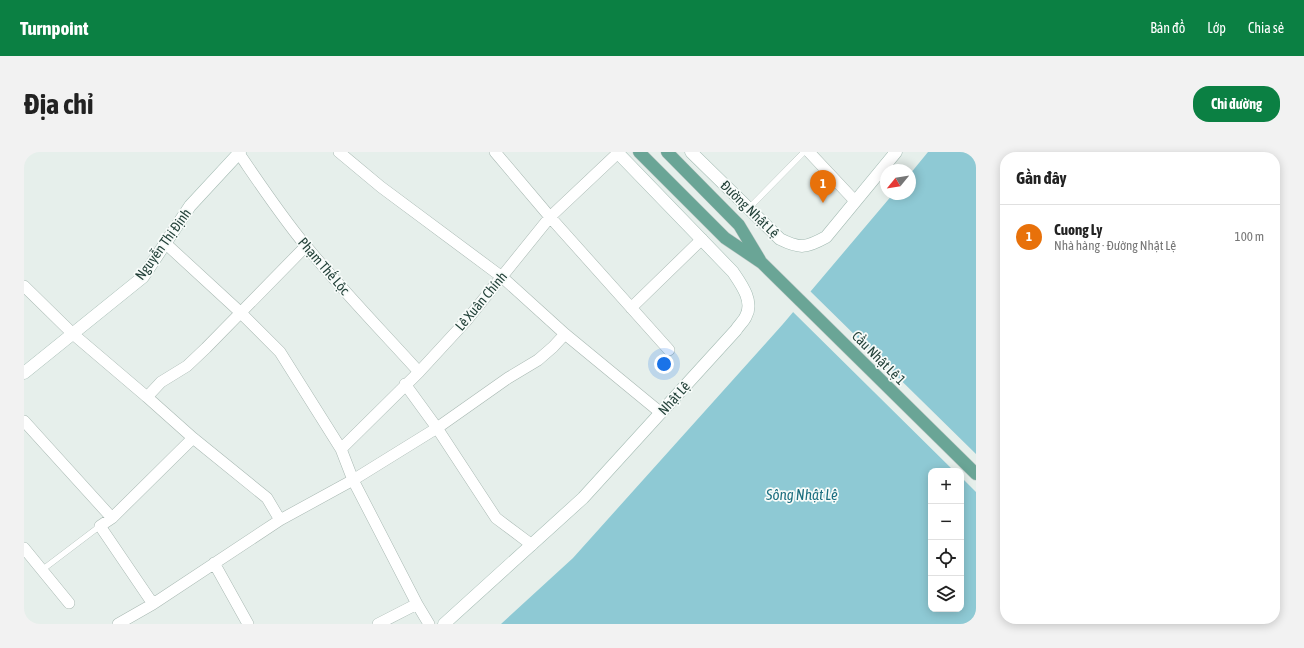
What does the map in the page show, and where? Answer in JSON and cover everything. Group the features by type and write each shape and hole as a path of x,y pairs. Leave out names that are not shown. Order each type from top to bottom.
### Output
{"main road":[{"path":"639,152 725,238 762,263"},
{"path":"667,152 739,225 762,263"},
{"name":"Cầu Nhật Lệ 1","path":"762,263 976,474"}],"street":[{"name":"Nguyễn Thị Định","path":"24,373 142,278 190,206 239,152"},
{"name":"Phạm Thế Lộc","path":"239,152 275,207 306,246 419,372"},
{"path":"339,152 381,187 502,277 565,334 661,413"},
{"path":"495,152 550,217 669,350"},
{"name":"Đường Nhật Lệ","path":"691,152 780,239 793,245 804,246 816,243 826,237 896,152"},
{"path":"809,152 855,201"},
{"name":"Lê Xuân Chính","path":"341,449 404,384 419,372 466,321 550,217 619,153"},
{"name":"Nhật Lệ","path":"444,624 583,498 736,330 746,316 748,308 747,296 742,284 733,272 619,153"},
{"path":"631,308 702,239"},
{"path":"165,243 240,312 280,352 341,449 353,480 416,604 429,624"},
{"path":"147,397 161,382 187,366 306,246"},
{"path":"24,286 73,334 193,438 267,498 280,520"},
{"path":"118,624 153,604 280,520 353,480 437,428 508,378 538,360 554,347 565,334"},
{"path":"404,384 437,428 496,518 532,545"},
{"path":"24,421 112,518"},
{"path":"153,604 100,526 112,518 193,438"},
{"path":"24,548 69,603"},
{"path":"214,563 248,624"},
{"path":"378,624 416,604"}],"lane":[{"path":"749,208 804,152"},
{"path":"42,570 100,526"}],"water":[{"name":"Sông Nhật Lệ","path":"928,152 976,152 976,624 501,624 573,558 783,324 888,200 916,200 916,167"}],"pier":[{"path":"809,290 976,454 976,492 964,480 964,468 951,468 792,311"}],"place":[{"name":"Cuong Ly","path":"823,203"}]}
